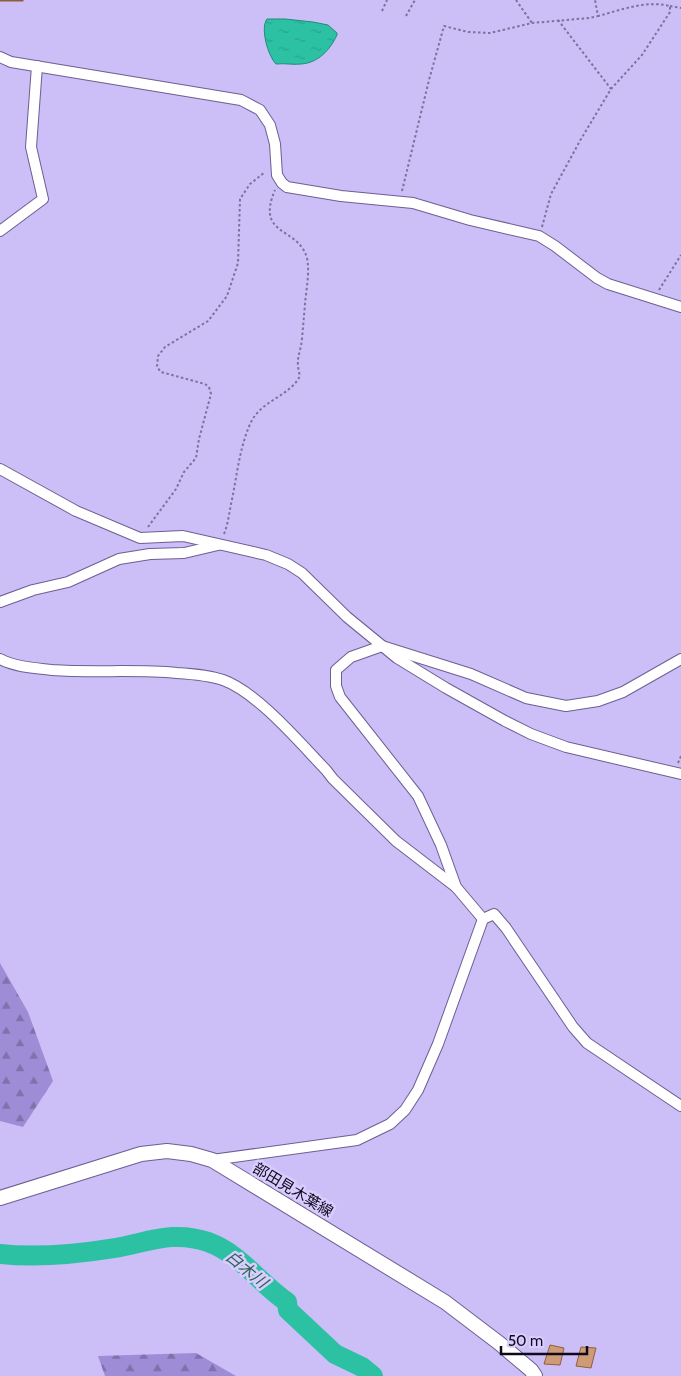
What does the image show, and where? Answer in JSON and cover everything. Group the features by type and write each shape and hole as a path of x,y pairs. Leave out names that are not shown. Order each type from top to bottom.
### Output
{"main road":[{"name":"部田見木葉線","path":"0,1198 141,1154 166,1150 212,1160 445,1302 499,1343 531,1370 535,1376"}],"street":[{"path":"0,57 11,62 240,100 260,110 270,125 275,144 277,175 287,187 295,190 429,207 470,220 539,236 608,284 681,307"},
{"path":"0,231 43,199 31,147 36,66"},
{"path":"0,469 76,511 140,538 183,536 222,542 266,555 288,564 302,574 347,617 396,658 446,688 532,734 566,747 681,774"},
{"path":"0,602 33,590 68,582 120,559 150,554 184,553 222,542"},
{"path":"456,888 441,845 418,796 340,697 336,686 336,670 351,657 382,646 471,674 526,698 566,706 598,701 623,692 681,659"},
{"path":"0,659 8,663 37,669 75,671 147,670 201,675 224,681 243,691 259,703 326,770 332,780 396,841 456,888 483,919"},
{"path":"212,1160 357,1140 390,1124 405,1110 418,1090 438,1044 483,919 494,914 506,928 573,1027 587,1043 681,1106"}],"path":[{"path":"382,11 387,0"},
{"path":"406,16 415,0"},
{"path":"516,0 532,23"},
{"path":"595,0 598,16"},
{"path":"400,202 444,26 468,32 490,33 532,23 598,16 634,4 664,4 681,8"},
{"path":"539,236 551,194 581,140 611,89 642,55 670,12 670,6"},
{"path":"558,20 611,89"},
{"path":"140,538 176,489 184,472 196,458 198,440 211,394 209,387 205,384 161,372 156,366 158,356 165,347 208,321 227,296 238,262 240,199 250,184 277,162"},
{"path":"222,542 243,442 252,422 266,403 297,383 300,376 297,363 302,341 308,273 307,259 297,243 270,220 271,201 274,190 282,183"},
{"path":"654,299 681,255"}],"green space":[{"path":"0,963 28,1012 53,1081 23,1127 0,1121"},
{"path":"196,1353 236,1376 105,1376 98,1356"}],"water":[{"path":"267,19 285,19 328,25 337,35 327,51 313,61 298,64 276,64 270,55 266,42 264,29"}],"building":[{"path":"23,0 23,1 0,1"},
{"path":"550,1345 564,1348 560,1365 544,1364"},
{"path":"581,1347 596,1348 591,1368 576,1366"}],"waterway":[{"name":"白木川","path":"0,1254 28,1256 72,1254 173,1237 184,1237 208,1242 220,1247 240,1261 287,1302 288,1310 335,1354 362,1367 373,1376"}]}
